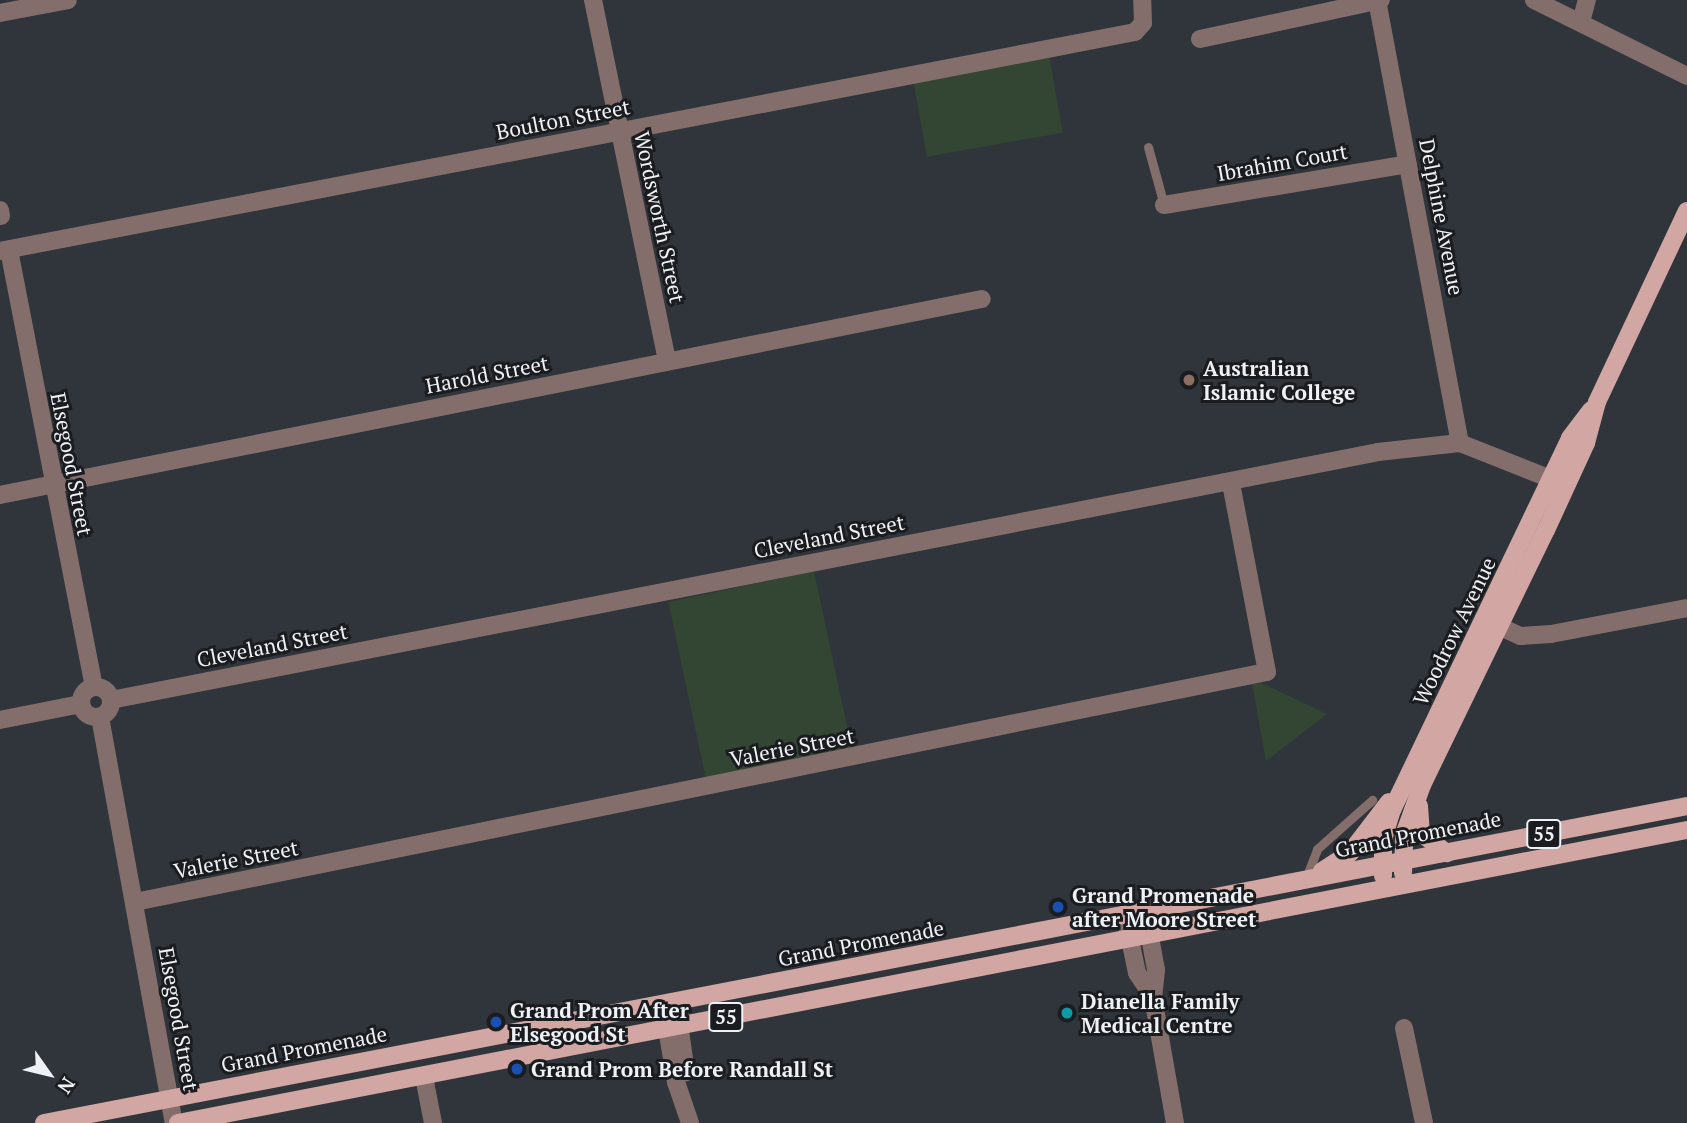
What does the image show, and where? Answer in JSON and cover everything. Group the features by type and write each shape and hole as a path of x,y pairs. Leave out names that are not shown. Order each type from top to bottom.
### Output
{"main road":[{"name":"Woodrow Avenue","path":"1384,890 1383,839 1392,810 1586,443 1597,402 1687,211"},
{"name":"Woodrow Avenue","path":"1404,886 1401,862 1406,824 1551,479 1570,438 1597,402"},
{"path":"1306,878 1350,853 1413,768"},
{"path":"1422,785 1418,829 1447,853"},
{"name":"Grand Promenade","path":"44,1123 1687,806"},
{"name":"55","path":"176,1123 1687,830"}],"street":[{"path":"0,13 68,0"},
{"name":"Wordsworth Street","path":"593,0 667,362"},
{"name":"Boulton Street","path":"5,251 1135,32 1143,23 1142,0"},
{"path":"1200,39 1379,0"},
{"name":"Delphine Avenue","path":"1379,0 1460,443"},
{"path":"1534,0 1687,76"},
{"path":"1581,22 1587,0"},
{"name":"Ibrahim Court","path":"1164,205 1408,164"},
{"name":"Elsegood Street","path":"5,251 94,687"},
{"name":"Harold Street","path":"0,495 982,299"},
{"name":"Cleveland Street","path":"111,700 1231,483 1378,452 1460,443 1551,479"},
{"name":"Valerie Street","path":"135,902 1267,672 1231,483"},
{"path":"1495,617 1537,634 1687,608"},
{"path":"94,687 106,690 111,700 109,710 100,717 88,715 81,704 84,693 94,687"},
{"path":"0,720 81,704"},
{"name":"Elsegood Street","path":"100,717 176,1123"},
{"path":"1145,910 1156,970 1153,997 1175,1123"},
{"path":"1125,915 1137,973 1153,997"},
{"path":"669,1004 686,1077 684,1096 690,1123"},
{"path":"1404,1028 1424,1123"},
{"path":"424,1077 433,1123"}],"lane":[{"path":"1148,147 1164,205"},
{"path":"1306,878 1317,849 1372,800"}],"green space":[{"path":"1048,49 1063,133 927,157 912,73"},
{"path":"814,571 852,750 706,781 668,602"},
{"path":"1251,678 1327,714 1266,761"}],"place":[{"name":"Australian Islamic College","path":"1189,380"},
{"name":"Grand Promenade after Moore Street","path":"1058,907"},
{"name":"Dianella Family Medical Centre","path":"1067,1013"},
{"name":"Grand Prom After Elsegood St","path":"496,1022"},
{"name":"Grand Prom Before Randall St","path":"517,1069"}]}
